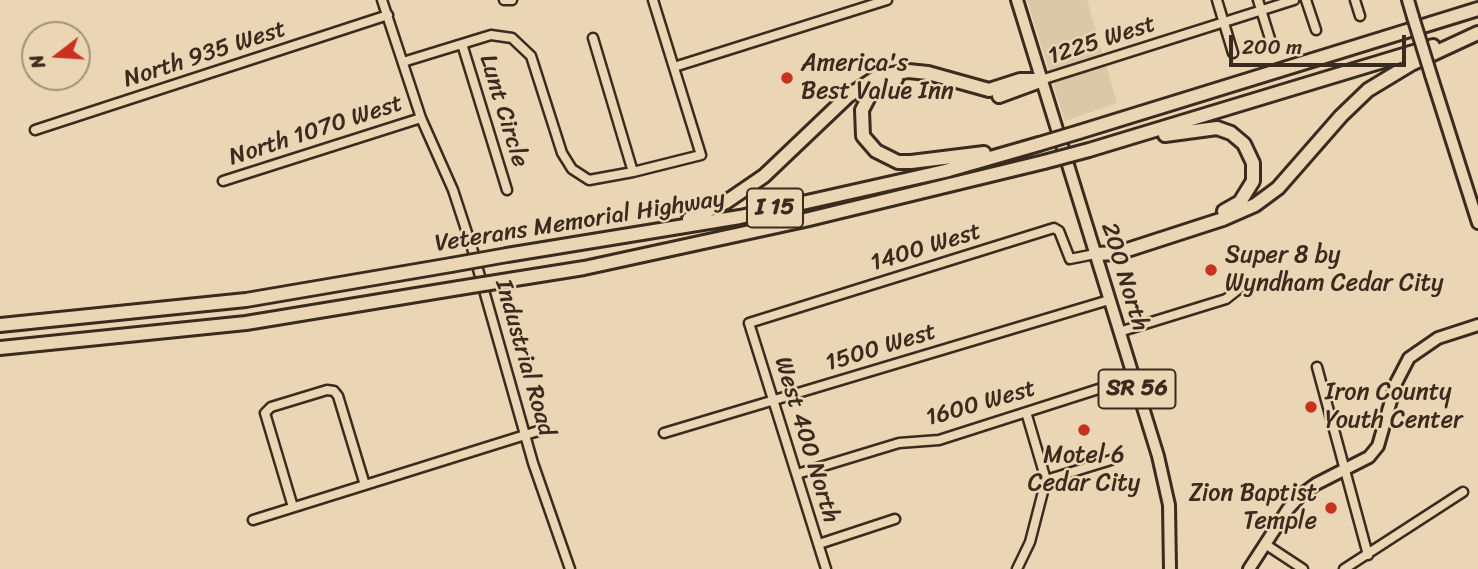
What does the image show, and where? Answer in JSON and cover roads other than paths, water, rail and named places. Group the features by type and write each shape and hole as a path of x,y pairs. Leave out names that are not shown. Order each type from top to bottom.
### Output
{"highway":[{"name":"Veterans Memorial Highway","path":"0,325 246,300 618,235 740,217 945,171 1478,9"},
{"path":"1095,254 1118,253 1223,219 1255,205 1278,188 1341,116 1368,90 1411,64 1478,33"},
{"name":"Veterans Memorial Highway","path":"0,348 246,323 646,255 1045,162 1478,33"},
{"path":"618,235 695,217 736,196 782,162 848,96 877,77 908,71 928,73 989,90 1020,80 1041,80"},
{"path":"1022,148 898,162 869,145 861,127 862,110 871,93 879,87 906,78 927,79 972,95 991,97 1026,88 1041,80"},
{"path":"1095,254 1233,208 1250,189 1254,174 1253,163 1244,144 1231,133 1217,128 1107,145"}],"main road":[{"name":"200 North","path":"1017,0 1166,485 1171,525 1170,569"},
{"path":"1408,0 1478,223"},
{"path":"1249,569 1301,495 1316,484 1369,457 1378,446 1396,383 1409,358 1437,338 1478,325"}],"street":[{"name":"Industrial Road","path":"383,0 421,118 453,190 525,435 570,569"},
{"path":"504,0 512,0"},
{"path":"403,62 497,34 520,43 531,56 562,153 572,169 589,180 701,155 653,0"},
{"path":"674,67 887,0"},
{"path":"1217,0 1233,53"},
{"path":"1258,0 1271,42"},
{"name":"1225 West","path":"1041,80 1294,0"},
{"path":"1306,0 1316,30"},
{"path":"1355,0 1360,16"},
{"name":"North 935 West","path":"35,130 388,15"},
{"path":"593,38 633,172"},
{"name":"Lunt Circle","path":"462,44 507,190"},
{"name":"North 1070 West","path":"223,181 421,118"},
{"name":"1400 West","path":"750,323 1054,228 1059,231 1070,259 1095,254"},
{"path":"1119,332 1226,299 1240,288"},
{"name":"1500 West","path":"664,433 1109,300"},
{"name":"West 400 North","path":"750,323 827,569"},
{"path":"1317,367 1368,555"},
{"name":"1600 West","path":"797,474 899,443 939,440 1133,378"},
{"path":"293,507 265,416 269,408 282,403 327,390 336,392 365,485"},
{"path":"1017,569 1030,542 1046,480 1027,412"},
{"path":"253,520 538,431"},
{"path":"1046,480 1111,460"},
{"path":"1344,569 1463,492"},
{"path":"819,544 895,519"},
{"path":"1265,544 1303,569"}],"place":[{"name":"America's Best Value Inn","path":"787,78"},
{"name":"Super 8 by Wyndham Cedar City","path":"1211,270"},
{"name":"Iron County Youth Center","path":"1311,407"},
{"name":"Motel 6 Cedar City","path":"1084,430"},
{"name":"Zion Baptist Temple","path":"1331,508"}]}
